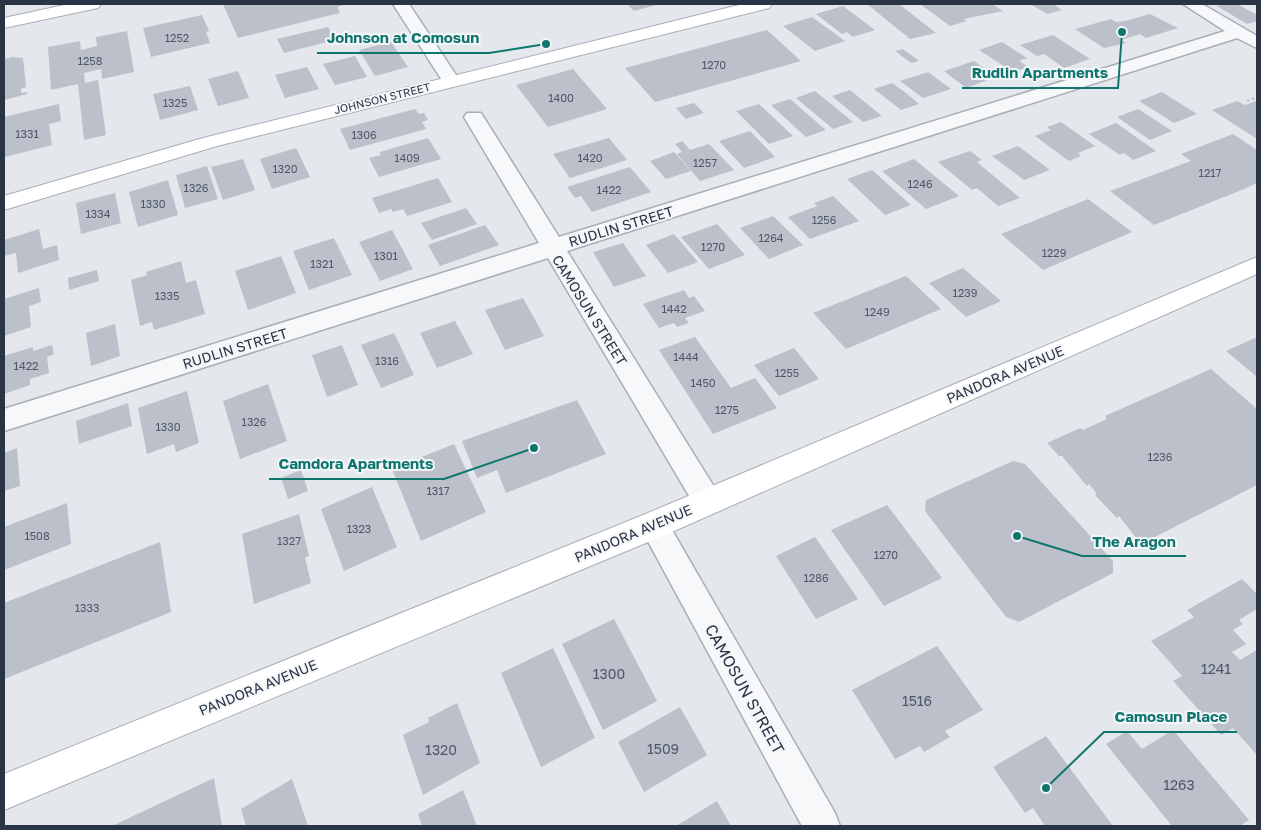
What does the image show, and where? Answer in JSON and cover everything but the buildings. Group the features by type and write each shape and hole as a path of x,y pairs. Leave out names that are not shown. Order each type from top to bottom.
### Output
{"main road":[{"path":"4,23 92,4"},
{"name":"JOHNSON STREET","path":"4,203 210,142 763,4"},
{"name":"PANDORA AVENUE","path":"4,792 654,525 1257,265"}],"street":[{"path":"401,4 450,81"},
{"path":"1191,4 1257,43"},
{"name":"RUDLIN STREET","path":"4,420 1239,32"},
{"name":"CAMOSUN STREET","path":"474,117 708,502"},
{"name":"CAMOSUN STREET","path":"654,525 822,826"}],"path":[{"path":"1247,100 1257,97"}],"place":[{"name":"Rudlin Apartments","path":"1122,32"},
{"name":"Johnson at Comosun","path":"546,44"},
{"name":"Camdora Apartments","path":"534,448"},
{"name":"The Aragon","path":"1017,536"},
{"name":"Camosun Place","path":"1046,788"}]}
